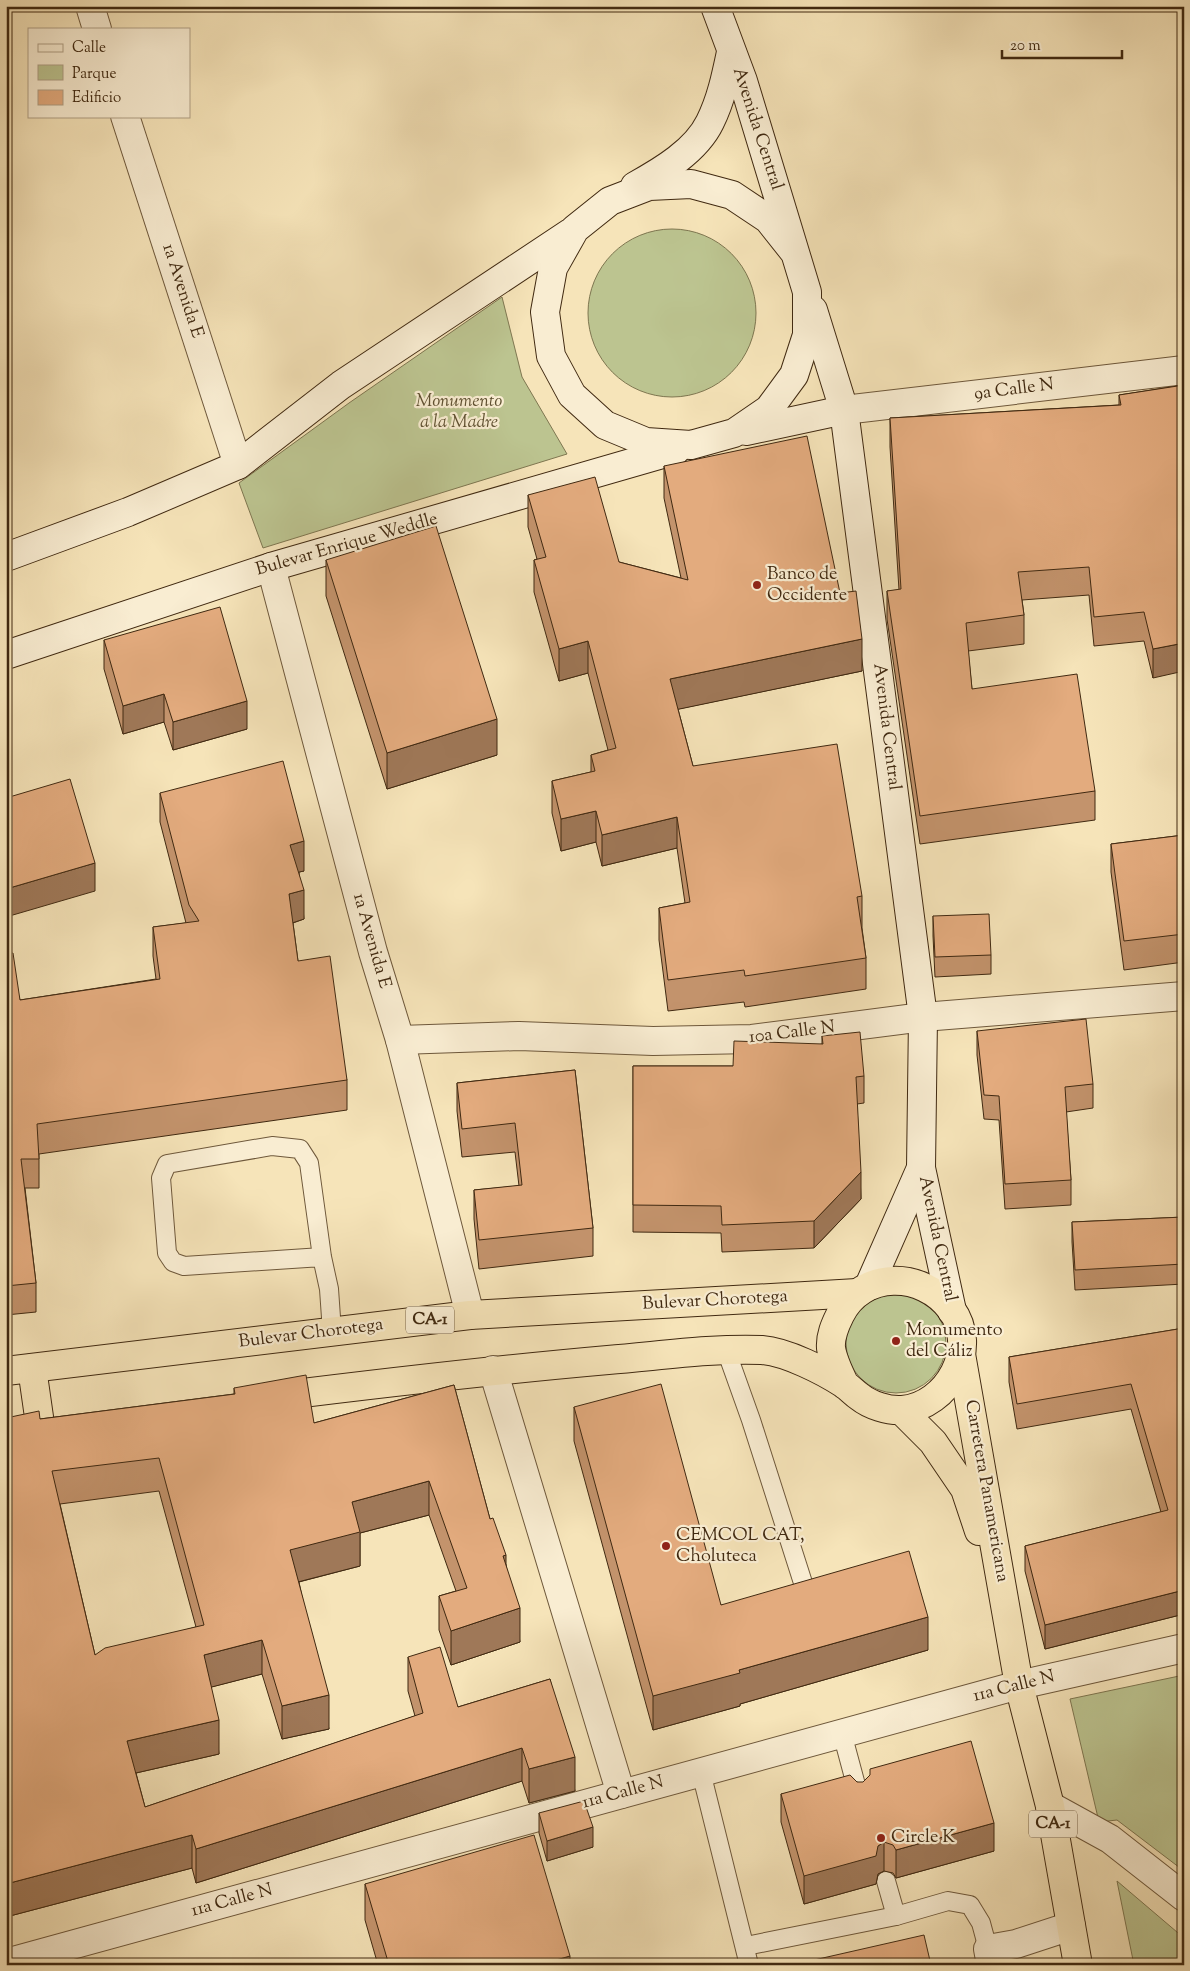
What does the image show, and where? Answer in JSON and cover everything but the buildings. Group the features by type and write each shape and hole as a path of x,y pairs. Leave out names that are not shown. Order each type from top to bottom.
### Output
{"highway":[{"name":"CA-1","path":"247,1399 493,1370 726,1350 766,1350 804,1362 846,1385 861,1399 881,1407 901,1410 923,1404 941,1393 954,1375 962,1354 961,1332 952,1311 936,1293 916,1282 892,1280 863,1289 843,1308 834,1327 831,1347 836,1367 846,1385"},
{"name":"Bulevar Chorotega","path":"19,1369 470,1315 863,1289"},
{"name":"Carretera Panamericana","path":"962,1354 1020,1685 1050,1806 1078,1965"},
{"path":"19,1369 38,1424"},
{"name":"Carretera Panamericana","path":"901,1410 932,1442 964,1489 988,1556 1010,1628"}],"street":[{"path":"90,6 97,28"},
{"name":"Avenida Central","path":"715,6 743,81 844,410 923,1016 921,1168 952,1311"},
{"path":"6,557 128,512 238,465 341,385 576,229 610,201 654,176 694,145 710,123 721,95 731,52"},
{"name":"1a Avenida E","path":"126,118 238,465"},
{"path":"610,201 649,186 691,184 732,195 768,219 795,253"},
{"path":"576,229 553,268 544,312 551,356 572,395 605,425 646,442 691,446"},
{"path":"734,433 769,409 794,376 807,335 807,292"},
{"name":"9a Calle N","path":"844,410 1184,370"},
{"path":"734,433 844,410"},
{"name":"Bulevar Enrique Weddle","path":"6,655 271,566 734,433"},
{"name":"1a Avenida E","path":"271,566 373,952 400,1040 470,1315"},
{"name":"10a Calle N","path":"400,1040 519,1036 653,1041 752,1040 923,1016 1184,996"},
{"name":"Avenida Central","path":"863,1289 921,1168"},
{"path":"493,1370 621,1794"},
{"name":"11a Calle N","path":"6,1963 1020,1685 1184,1648"},
{"path":"1050,1806 1110,1839 1184,1897"},
{"path":"990,1957 1016,1944 1071,1926"}],"lane":[{"path":"322,1257 184,1266 173,1262 167,1253 162,1196 161,1178 167,1164 272,1146 300,1149 309,1163 322,1257 329,1289 332,1332"},
{"path":"726,1350 751,1420 804,1586"},
{"path":"842,1733 860,1800"},
{"path":"701,1772 746,1946 749,1965"},
{"path":"886,1881 896,1916"},
{"path":"746,1946 896,1916 948,1901 970,1905 981,1923 990,1957"}],"green space":[{"path":"672,229 696,233 712,239 737,260 746,273 752,289 756,313 752,337 746,353 725,378 712,387 696,393 672,397 648,393 632,387 607,366 598,353 592,337 588,313 592,289 598,273 619,248 632,239 648,233"},
{"name":"Monumento a la Madre","path":"502,297 522,377 567,454 263,548 239,483 349,403"},
{"path":"896,1293 915,1297 931,1308 942,1324 946,1343 942,1362 931,1378 915,1389 896,1393 877,1389 861,1378 850,1362 846,1343 850,1324 861,1308 877,1297"},
{"path":"1184,1675 1184,1871 1117,1820 1099,1822 1070,1699"},
{"path":"1117,1881 1184,1938 1184,1965 1134,1965"}],"place":[{"name":"Banco de Occidente","path":"757,585"},
{"name":"Monumento del Cáliz","path":"896,1341"},
{"name":"CEMCOL CAT, Choluteca","path":"666,1546"},
{"name":"Circle K","path":"881,1838"}]}
